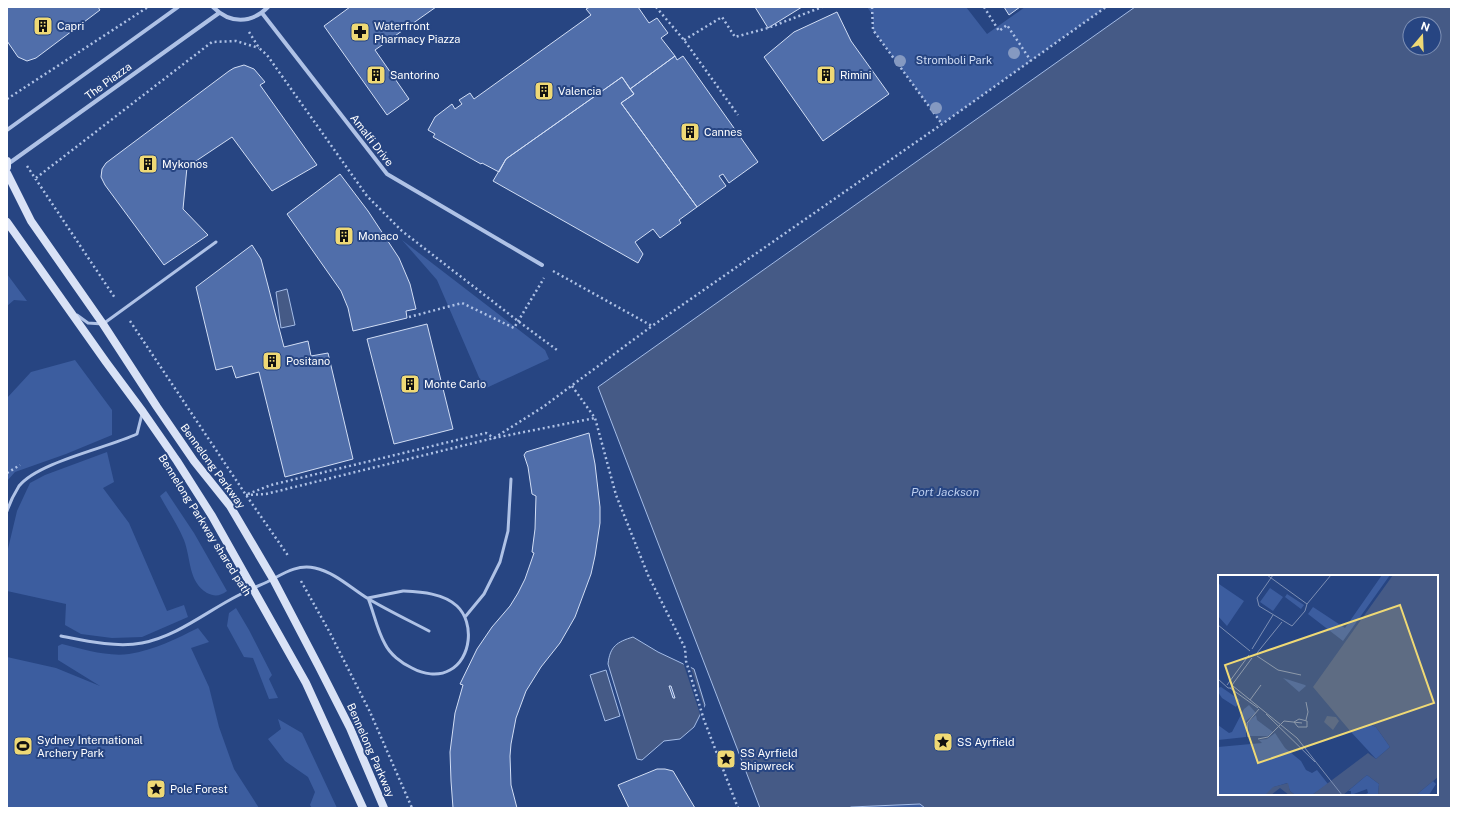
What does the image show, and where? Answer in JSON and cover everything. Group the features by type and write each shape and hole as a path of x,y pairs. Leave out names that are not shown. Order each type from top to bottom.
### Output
{"street":[{"name":"The Piazza","path":"7,130 178,7"},
{"path":"213,7 219,13 229,18 241,20 252,18 262,13 268,7"},
{"name":"The Piazza","path":"7,164 219,13"},
{"name":"Amalfi Drive","path":"262,13 387,174 542,265"},
{"name":"Bennelong Parkway","path":"7,173 31,221 103,324 194,461 230,506 273,579 350,728 384,808"},
{"path":"7,222 143,412 177,461 212,516 254,588 306,683 363,808"}],"lane":[{"path":"71,311 88,323 103,324 216,242"},
{"path":"7,511 12,498 20,485 29,477 53,464 125,440 137,434 143,412"},
{"path":"465,617 484,594 500,562 508,530 511,480"},
{"path":"61,636 83,641 113,644 141,643 166,636 239,595 294,568 302,566 316,568 331,575 368,598 429,631"},
{"path":"403,591 418,592 433,594 458,607 469,626 469,638 459,661 450,670 437,674 421,673 407,666 395,657 385,645 368,598 403,591"}],"path":[{"path":"7,99 148,7"},
{"path":"656,7 684,40 738,115"},
{"path":"684,40 722,17 735,37 768,28 822,7"},
{"path":"872,7 873,30 942,124"},
{"path":"984,7 999,31 1007,25 1031,61"},
{"path":"494,438 544,407 652,326 942,124 1106,7"},
{"path":"241,20 259,48 267,55 367,196 402,231 557,350"},
{"path":"36,178 212,42 236,41 259,48"},
{"path":"542,265 652,326"},
{"path":"409,317 462,303 514,328 549,269"},
{"path":"572,386 595,418 616,495 648,575 685,648 686,661 704,720 738,808"},
{"path":"494,438 486,433 271,485 246,495 266,494 494,438 595,418"}],"green space":[{"name":"Stromboli Park","path":"867,7 966,7 987,34 1025,7 1106,7 942,124 873,30 873,15"},
{"path":"402,240 545,350 549,359 484,389 437,280"},
{"path":"7,274 27,301 14,300 7,306"},
{"path":"75,360 112,410 112,435 66,454 15,472 7,481 7,398 31,372"},
{"path":"107,452 114,482 103,488 129,523 167,611 184,605 188,617 142,637 112,638 81,634 65,625 66,604 7,591 7,553 17,511 30,483 45,475"},
{"path":"166,491 194,533 227,591 224,593 220,595 213,595 207,593 196,583 184,540 160,496"},
{"path":"236,608 272,675 269,679 278,698 269,699 253,658 244,657 227,626 229,613"},
{"path":"198,628 209,642 191,648 209,687 219,727 234,769 259,808 7,808 7,657 56,668 100,686 58,660 58,646 62,644 104,653 121,655 129,654 156,647"},
{"path":"278,719 302,733 337,808 312,808 310,805 315,792 308,777 285,761 268,739 281,729"},
{"path":"920,804 925,808 849,808 851,807"}],"water":[{"name":"Port Jackson","path":"1135,7 1451,7 1451,808 925,808 920,804 849,808 760,808 598,387"},
{"path":"287,289 295,325 281,328 276,292"},
{"path":"633,637 658,652 694,669 705,705 694,727 680,739 664,741 642,760 637,759 608,664 610,653 615,646"},
{"path":"606,670 620,716 605,721 590,675"}],"pier":[{"path":"683,662 690,665 705,710 701,717"}],"building":[{"name":"Capri","path":"7,7 98,7 100,10 36,58 27,61 18,57 7,41"},
{"name":"Santorino","path":"350,7 436,7 375,50 409,99 387,115 324,26"},
{"name":"Valencia","path":"590,7 638,7 649,23 657,18 668,33 661,38 675,56 630,89 622,77 506,159 499,172 482,163 481,164 433,137 435,134 428,130 435,117 452,104 455,109 462,104 459,100 470,93 474,99 591,15 586,9"},
{"path":"755,7 802,7 768,28"},
{"path":"1004,7 1020,7 1009,15"},
{"name":"Rimini","path":"837,12 851,41 889,94 823,141 764,57 794,32"},
{"name":"Cannes","path":"675,56 677,60 683,56 758,162 729,183 723,174 719,176 726,186 697,207 621,103 634,94 630,89"},
{"name":"Mykonos","path":"244,65 254,69 265,82 260,85 317,165 272,191 232,137 187,167 183,209 208,235 164,265 105,185 101,177 102,169 106,163 229,71"},
{"path":"622,77 634,94 621,103 697,207 679,220 681,223 660,238 653,229 635,242 643,254 638,263 493,181 506,159"},
{"name":"Monaco","path":"340,174 368,211 399,258 410,284 416,309 406,311 407,318 353,331 348,308 341,291 287,214"},
{"name":"Positano","path":"252,245 261,259 284,347 308,341 311,356 328,353 353,459 285,477 259,372 236,378 232,366 216,370 196,287"},
{"name":"Monte Carlo","path":"427,324 453,429 394,444 367,339"},
{"path":"589,433 595,464 600,507 600,523 595,556 591,574 575,617 560,643 541,667 526,691 516,718 510,756 511,785 517,808 453,808 450,752 455,713 463,685 460,684 477,649 492,627 510,606 518,593 525,579 534,553 532,552 535,529 536,496 532,494 528,467 524,455 526,452"},
{"path":"669,686 671,686 675,698 673,698"},
{"path":"657,769 673,771 695,808 629,808 618,785"}],"place":[{"name":"Capri","path":"43,26"},
{"name":"Waterfront Pharmacy Piazza","path":"360,32"},
{"name":"Santorino","path":"376,75"},
{"name":"Rimini","path":"826,75"},
{"name":"Valencia","path":"544,91"},
{"name":"Cannes","path":"690,132"},
{"name":"Mykonos","path":"148,164"},
{"name":"Monaco","path":"344,236"},
{"name":"Positano","path":"272,361"},
{"name":"Monte Carlo","path":"410,384"},
{"name":"SS Ayrfield","path":"943,742"},
{"name":"Sydney International Archery Park","path":"23,746"},
{"name":"SS Ayrfield Shipwreck","path":"726,759"},
{"name":"Pole Forest","path":"156,789"}]}
